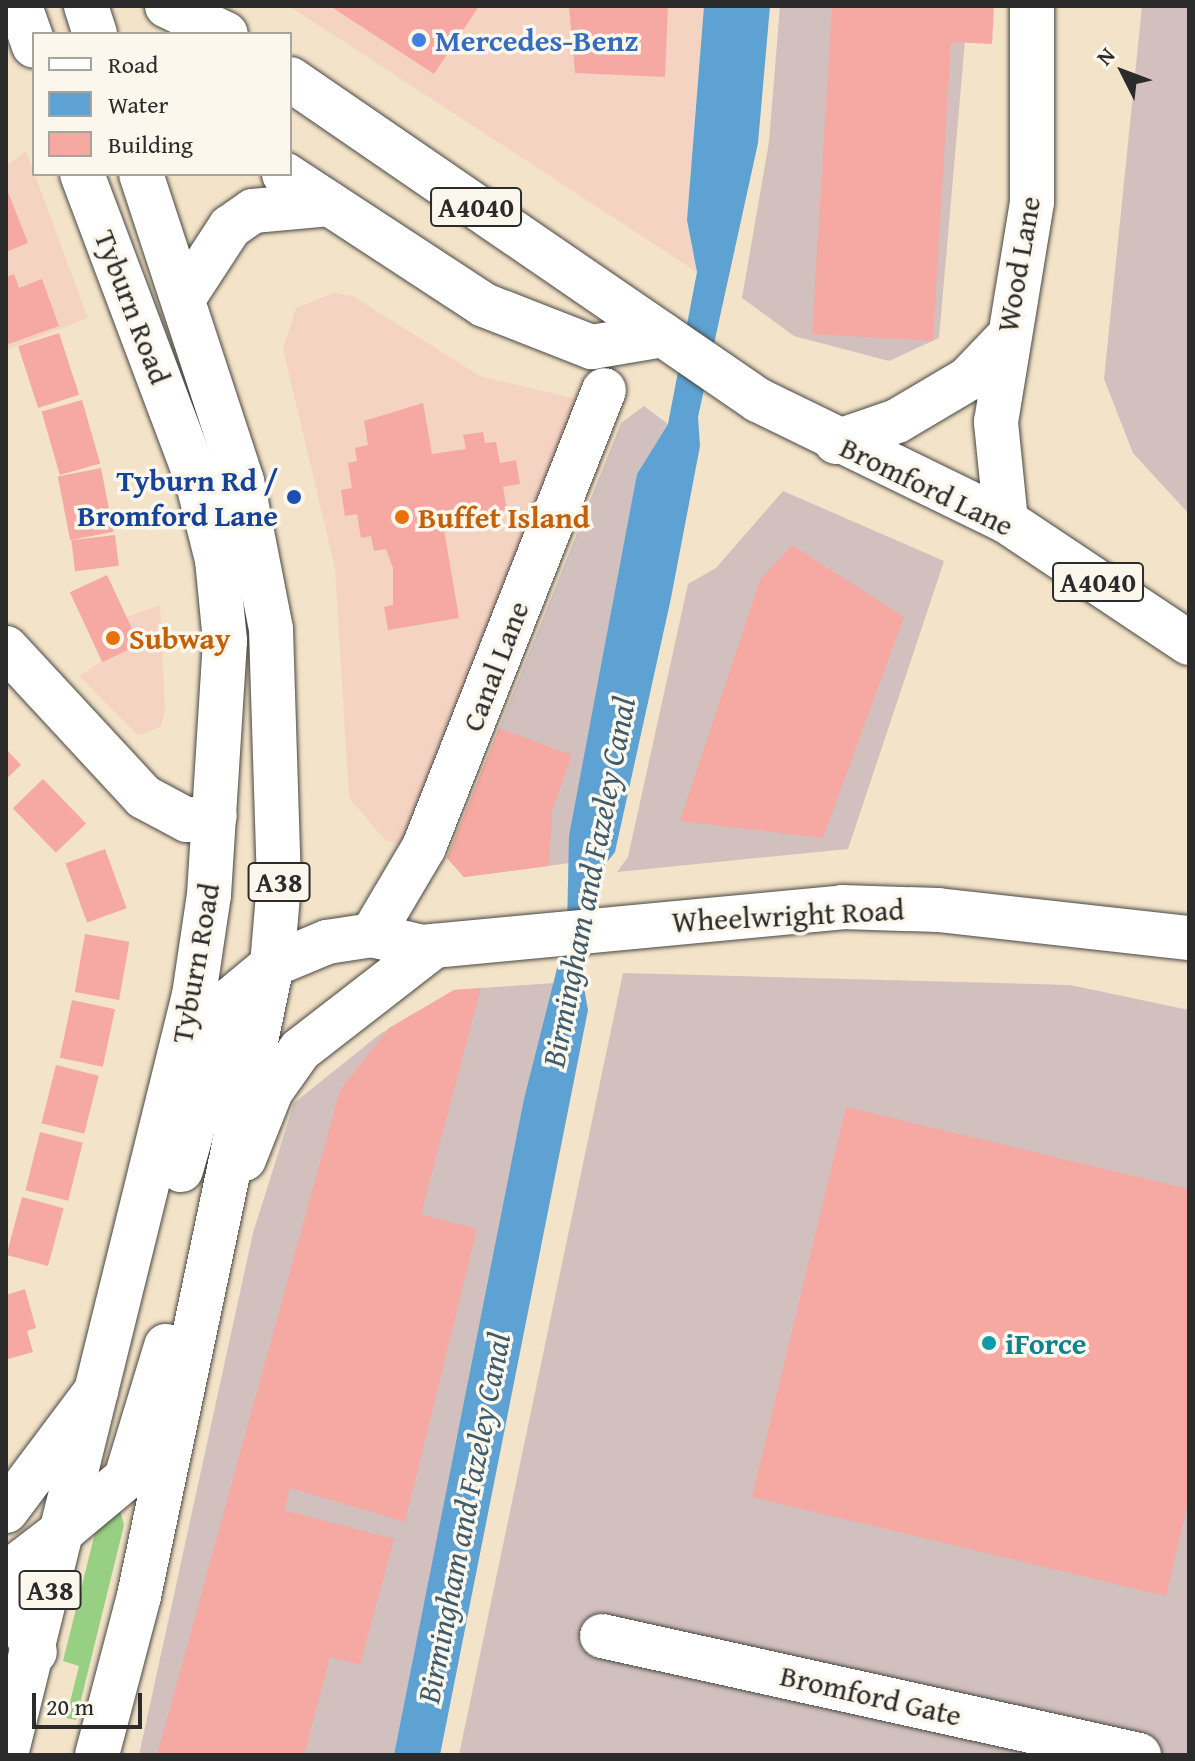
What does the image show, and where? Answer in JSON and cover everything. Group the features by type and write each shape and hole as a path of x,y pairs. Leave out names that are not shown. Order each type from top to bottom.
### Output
{"main road":[{"path":"86,6 94,32"},
{"path":"167,6 211,21"},
{"name":"Wood Lane","path":"1006,521 996,422 1004,341 1032,202 1032,6"},
{"name":"Bromford Lane","path":"292,80 758,400 836,442 1006,521 1189,643"},
{"name":"Tyburn Road","path":"6,1755 102,1383 194,995 215,816 225,641 217,560 197,480 83,176"},
{"name":"Tyburn Road","path":"97,1755 218,1222 272,965 280,831 271,629 242,481 142,176"},
{"name":"A4040","path":"287,176 484,305 592,347 663,335"},
{"path":"183,299 230,227 253,211 330,204"},
{"path":"836,442 897,421 968,379 1004,341"},
{"name":"Canal Lane","path":"372,935 424,847 604,390"},
{"path":"6,648 144,797 187,820 215,816"},
{"name":"Wheelwright Road","path":"115,1321 158,1249 229,1001 272,965 327,942 372,935 434,946 500,935 842,907 938,910 1189,938"},
{"name":"Wheelwright Road","path":"218,1222 271,1091 300,1050 434,946"},
{"path":"6,1574 126,1478 174,1318 218,1222"},
{"path":"14,1482 102,1383"},
{"path":"6,1607 35,1652"},
{"name":"Bromford Gate","path":"602,1636 1139,1755"}],"shaded area":[{"path":"289,6 704,6 687,220 697,272"},
{"path":"780,6 968,6 939,338 889,361 794,336 742,298 769,142"},
{"path":"1142,6 1189,6 1189,514 1133,453 1104,379"},
{"path":"26,151 32,176 35,176 88,318 6,350 6,166"},
{"path":"334,293 353,296 480,376 580,400 425,811 401,844 386,841 349,798 335,568 283,349 296,308"},
{"path":"644,406 668,424 637,474 570,863 464,877 447,858 621,423"},
{"path":"783,491 944,561 848,849 617,872 628,857 688,584 716,568"},
{"path":"160,605 165,709 161,727 138,735 79,676 101,662 88,631"},
{"path":"623,973 1070,985 1189,1010 1189,1755 459,1755"},
{"path":"555,983 394,1755 139,1755 253,1233 294,1103 380,1034 454,990"}],"green space":[{"path":"120,1510 124,1525 76,1720 66,1718 79,1666 63,1661 97,1525"}],"water":[{"name":"Birmingham and Fazeley Canal","path":"704,6 770,6 758,143 698,417 700,446 671,598 615,852 603,867 583,982 588,1010 440,1755 394,1755 524,1099 567,929 569,836 637,474 668,424 697,272 687,220"}],"building":[{"name":"Mercedes-Benz","path":"330,6 479,6 434,74"},
{"path":"569,6 668,6 665,77 575,73"},
{"path":"832,6 994,6 992,44 951,42 933,341 812,334"},
{"path":"6,187 28,243 6,252"},
{"path":"14,274 19,288 42,279 59,326 6,345 6,277"},
{"path":"59,333 79,395 38,408 18,346"},
{"path":"82,400 100,463 60,475 42,412"},
{"name":"Buffet Island","path":"423,403 432,454 466,449 463,435 483,432 485,443 496,442 500,463 516,460 520,484 503,487 507,510 442,518 459,618 388,630 384,607 393,605 393,568 386,549 374,551 371,536 361,538 357,514 345,516 341,490 352,488 348,463 357,461 355,448 368,445 364,421"},
{"path":"101,468 113,532 70,540 58,476"},
{"path":"115,535 119,566 75,571 71,540"},
{"path":"792,545 904,617 823,838 680,821 760,580"},
{"path":"107,575 140,645 102,662 70,592"},
{"path":"499,728 572,755 552,811 549,866 464,877 447,858"},
{"path":"6,749 21,765 6,779"},
{"path":"43,779 86,824 56,853 13,808"},
{"path":"105,849 127,908 87,923 66,863"},
{"path":"85,934 129,942 119,1000 75,992"},
{"path":"481,988 421,1214 477,1229 405,1522 290,1488 284,1510 394,1539 360,1665 330,1657 304,1755 157,1755 340,1090 389,1028 454,990"},
{"path":"72,1000 115,1009 103,1067 60,1058"},
{"path":"56,1065 99,1076 84,1134 41,1123"},
{"name":"iForce","path":"846,1107 1189,1189 1189,1499 1166,1596 752,1497"},
{"path":"40,1132 83,1143 68,1201 25,1190"},
{"path":"22,1197 64,1208 48,1266 6,1255"},
{"path":"25,1289 36,1328 27,1331 33,1352 8,1359 6,1295"}],"place":[{"name":"Mercedes-Benz","path":"419,40"},
{"name":"Tyburn Rd / Bromford Lane","path":"294,497"},
{"name":"Buffet Island","path":"402,517"},
{"name":"Subway","path":"113,638"},
{"name":"iForce","path":"989,1343"}]}
